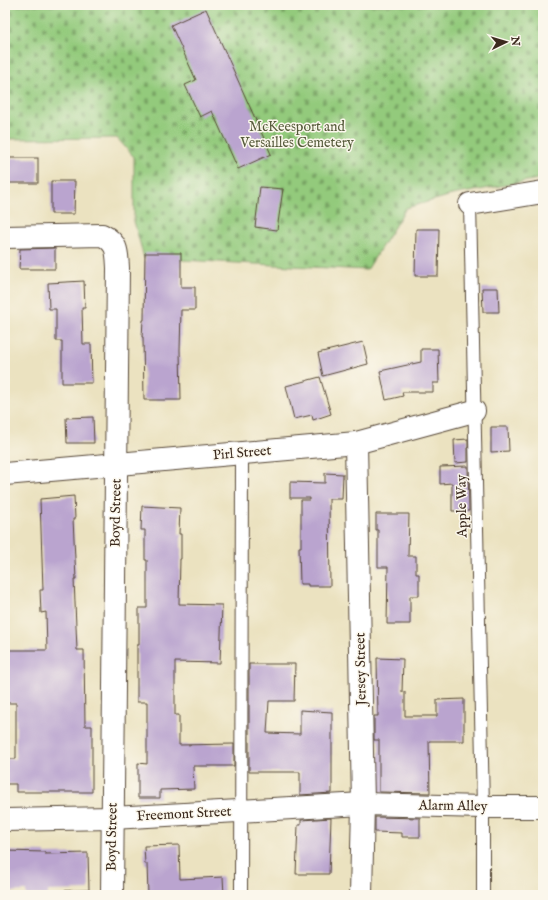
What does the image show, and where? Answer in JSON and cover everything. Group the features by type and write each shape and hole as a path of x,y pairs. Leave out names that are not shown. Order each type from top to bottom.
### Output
{"street":[{"path":"470,204 543,192"},
{"name":"Boyd Street","path":"5,237 102,235 110,239 116,248 118,268 117,465 112,895"},
{"name":"Pirl Street","path":"5,474 356,443 474,411"},
{"name":"Jersey Street","path":"356,443 363,804 362,895"},
{"name":"Alarm Alley","path":"363,804 543,807"},
{"name":"Freemont Street","path":"5,820 112,818 363,804"}],"lane":[{"name":"Apple Way","path":"470,204 483,807 483,895"},
{"path":"241,895 242,453"}],"green space":[{"name":"McKeesport and Versailles Cemetery","path":"5,5 543,5 543,178 452,195 406,208 367,270 144,258 134,221 134,157 117,138 5,139"}],"building":[{"path":"206,9 271,154 238,169 212,111 200,117 185,85 196,80 171,25"},
{"path":"6,158 38,158 38,183 6,183"},
{"path":"51,181 75,181 74,214 51,214"},
{"path":"260,187 283,189 277,230 255,227"},
{"path":"416,229 439,229 438,276 415,276"},
{"path":"55,248 55,269 19,269 20,249"},
{"path":"145,253 181,253 181,287 195,287 195,310 181,310 181,400 144,400 142,337 144,320"},
{"path":"84,281 85,308 82,308 83,344 91,344 92,383 62,383 62,341 56,341 56,309 49,309 48,283"},
{"path":"482,288 498,288 499,312 483,312"},
{"path":"363,342 368,364 323,376 318,353"},
{"path":"421,349 438,349 439,383 433,383 433,392 402,392 403,396 386,400 380,371 421,362"},
{"path":"320,377 331,414 313,420 312,415 294,419 286,386"},
{"path":"93,417 94,443 67,443 66,418"},
{"path":"491,427 508,427 509,451 491,452"},
{"path":"468,439 468,462 455,463 454,440"},
{"path":"468,466 469,511 452,511 452,483 440,484 440,467"},
{"path":"325,473 343,474 342,499 329,499 330,586 308,586 308,584 300,584 299,547 301,547 301,500 310,500 310,498 290,498 290,482 325,483"},
{"path":"74,496 75,519 73,519 76,579 74,579 77,650 84,650 85,726 92,726 92,792 16,792 16,784 6,784 6,759 16,759 16,703 5,703 5,650 47,650 46,612 41,613 40,590 43,590 40,499"},
{"path":"142,506 180,508 179,534 181,534 181,559 179,604 222,605 220,663 175,662 175,715 179,715 179,745 234,744 234,766 193,766 194,789 160,790 160,798 138,798 138,763 147,764 147,702 137,702 137,645 139,645 139,608 147,608 147,560 145,560 145,530 141,530"},
{"path":"376,514 409,514 408,556 416,556 416,574 419,574 419,596 410,596 410,624 387,624 388,567 378,567 378,530 376,530"},
{"path":"377,658 403,659 402,692 405,692 405,716 437,716 437,700 464,699 464,741 429,741 430,793 379,792 379,740 374,740 374,716 378,716"},
{"path":"249,664 295,664 294,701 269,701 267,733 300,734 300,710 332,712 332,793 300,795 300,772 249,772"},
{"path":"375,817 420,818 420,837 402,837 402,833 375,832"},
{"path":"331,818 329,874 296,874 298,825 301,825 301,820"},
{"path":"179,845 180,879 223,877 224,895 148,895 147,864 145,864 144,846"},
{"path":"5,851 45,852 45,854 88,853 89,890 48,891 48,895 26,895 26,891 5,892"}]}
